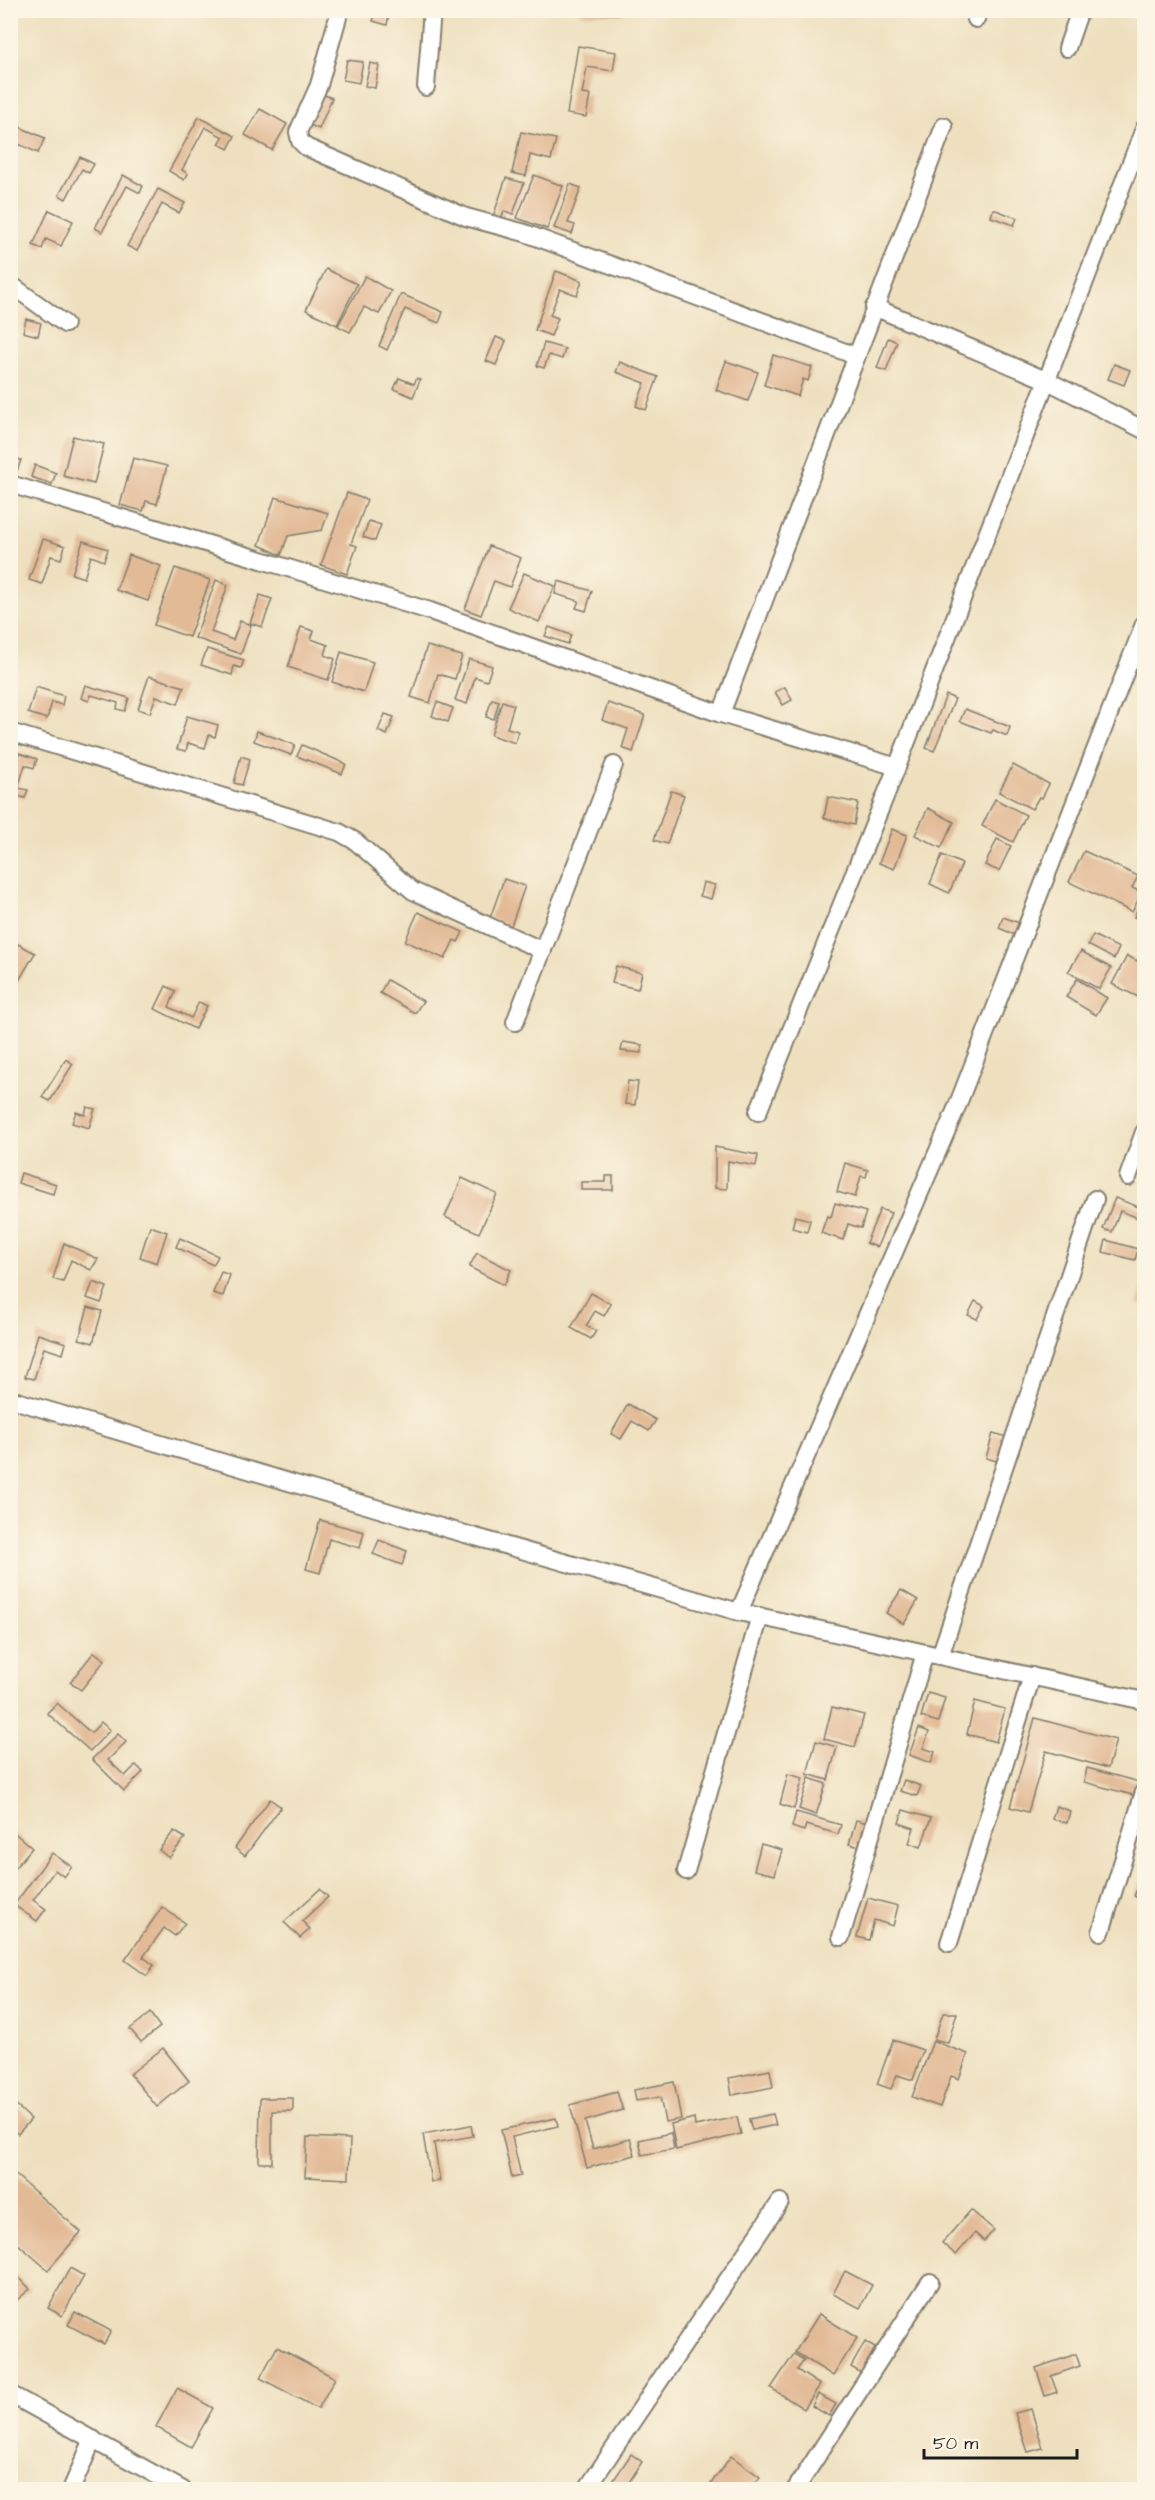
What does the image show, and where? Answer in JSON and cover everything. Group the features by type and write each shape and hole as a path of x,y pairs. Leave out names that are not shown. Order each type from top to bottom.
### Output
{"street":[{"path":"340,10 320,85 298,132 300,141 306,147 466,217 525,233 856,356"},
{"path":"1067,48 1080,10"},
{"path":"426,87 429,11"},
{"path":"721,714 944,126"},
{"path":"758,1112 897,767 1144,129"},
{"path":"10,284 65,324"},
{"path":"874,307 1048,381 1144,430"},
{"path":"10,484 430,611 721,714 897,767"},
{"path":"739,1612 956,1109 1144,624"},
{"path":"10,732 339,832 356,841 413,891 543,951"},
{"path":"515,1022 614,765"},
{"path":"1128,1177 1144,1132"},
{"path":"842,1937 932,1654 1095,1199"},
{"path":"10,1399 416,1520 739,1612 1144,1701"},
{"path":"686,1872 760,1616"},
{"path":"949,1943 1032,1676"},
{"path":"1101,1932 1144,1792"},
{"path":"586,2490 780,2202"},
{"path":"795,2490 930,2282"},
{"path":"10,2394 183,2490"},
{"path":"71,2490 93,2439"}],"building":[{"path":"580,10 625,10 625,14 580,14"},
{"path":"376,11 389,14 387,25 373,21"},
{"path":"578,46 616,52 613,71 587,67 582,94 590,95 586,117 567,114"},
{"path":"347,60 363,62 359,83 343,80"},
{"path":"370,63 379,65 375,88 365,86"},
{"path":"322,94 332,98 319,129 310,125"},
{"path":"260,109 287,124 272,150 245,135"},
{"path":"199,117 235,136 228,149 219,144 223,137 205,127 182,170 188,174 184,180 169,171"},
{"path":"10,123 45,138 38,153 10,140"},
{"path":"521,132 556,139 551,160 530,155 526,176 512,173"},
{"path":"80,157 94,164 89,173 82,169 66,199 59,195"},
{"path":"123,175 143,186 140,193 127,186 102,232 95,228"},
{"path":"534,175 563,186 547,229 517,218"},
{"path":"506,178 524,183 513,214 504,211 500,222 492,220"},
{"path":"570,184 581,188 568,223 575,225 572,234 554,228"},
{"path":"158,189 185,203 179,213 162,204 137,251 127,246"},
{"path":"993,209 1017,218 1014,225 991,217"},
{"path":"49,210 73,221 61,246 46,239 42,249 33,245"},
{"path":"326,269 357,284 337,325 306,310"},
{"path":"556,271 582,281 577,295 560,289 550,315 558,318 551,336 535,330"},
{"path":"365,276 391,291 379,314 364,307 350,332 338,326"},
{"path":"401,294 443,312 439,323 405,309 387,350 379,346"},
{"path":"26,319 41,323 38,336 23,332"},
{"path":"496,337 506,341 496,365 486,361"},
{"path":"888,338 897,342 886,371 877,368"},
{"path":"544,343 565,349 562,359 549,355 544,368 537,366"},
{"path":"773,355 812,367 808,381 803,379 798,396 764,385"},
{"path":"726,361 758,372 748,401 716,390"},
{"path":"620,362 658,377 646,410 636,406 645,383 616,372"},
{"path":"1114,364 1130,370 1124,385 1108,379"},
{"path":"399,378 414,384 417,378 420,380 413,397 394,389"},
{"path":"73,436 104,444 94,484 63,476"},
{"path":"10,457 21,460 17,471 10,469"},
{"path":"133,458 167,466 157,504 146,501 143,511 120,505"},
{"path":"35,465 56,473 52,484 31,477"},
{"path":"347,493 367,500 351,544 357,546 347,574 321,565"},
{"path":"275,497 328,513 322,530 288,536 281,555 259,545"},
{"path":"369,521 381,525 375,541 363,537"},
{"path":"43,539 65,546 61,559 51,556 42,584 29,580"},
{"path":"83,541 108,549 104,561 91,556 84,578 72,574"},
{"path":"489,546 521,558 510,587 494,581 481,615 465,609"},
{"path":"129,555 161,566 148,601 116,590"},
{"path":"175,568 210,580 189,637 154,625"},
{"path":"524,573 555,586 539,622 508,608"},
{"path":"216,580 228,585 211,632 233,640 240,621 251,625 241,654 195,638"},
{"path":"558,581 592,591 586,611 576,608 579,601 555,594"},
{"path":"260,595 272,599 262,627 250,623"},
{"path":"301,627 314,631 311,639 328,645 325,655 335,659 328,680 288,667"},
{"path":"549,627 571,635 568,644 545,636"},
{"path":"427,646 462,656 455,679 438,674 430,703 411,697"},
{"path":"207,649 244,660 241,668 234,666 232,675 201,665"},
{"path":"341,652 373,662 364,692 332,682"},
{"path":"469,659 492,666 487,681 475,677 467,704 455,700"},
{"path":"149,676 184,687 178,704 156,696 150,713 138,709"},
{"path":"85,685 129,698 125,711 117,709 118,703 91,695 89,701 81,698"},
{"path":"36,687 64,696 62,705 52,702 47,719 28,713"},
{"path":"785,687 792,700 783,705 775,692"},
{"path":"946,695 955,699 934,751 926,748"},
{"path":"492,699 499,701 494,719 486,717"},
{"path":"502,701 514,705 507,728 518,731 515,743 491,735"},
{"path":"437,702 453,708 448,722 432,716"},
{"path":"608,703 645,715 633,752 622,748 628,729 602,720"},
{"path":"965,709 1010,727 1007,736 993,730 991,733 960,721"},
{"path":"385,714 394,717 387,735 378,731"},
{"path":"187,716 218,725 215,737 209,735 205,748 188,743 186,751 177,749"},
{"path":"257,731 295,745 291,755 254,741"},
{"path":"302,745 346,764 342,774 297,756"},
{"path":"19,753 37,759 34,768 25,765 18,788 28,790 25,798 10,794 10,781"},
{"path":"241,756 250,759 242,785 234,783"},
{"path":"1013,765 1049,784 1042,798 1039,797 1032,809 999,792"},
{"path":"671,791 684,795 667,844 654,840"},
{"path":"828,797 858,803 854,825 824,818"},
{"path":"995,799 1026,815 1013,842 982,826"},
{"path":"928,808 954,822 941,848 915,835"},
{"path":"892,829 907,835 894,869 879,863"},
{"path":"997,839 1011,846 999,871 985,865"},
{"path":"1084,851 1138,876 1132,888 1142,892 1132,912 1069,882"},
{"path":"942,855 962,864 949,893 930,884"},
{"path":"504,879 525,886 511,926 490,918"},
{"path":"703,882 715,885 711,899 700,896"},
{"path":"1144,894 1144,921 1134,917"},
{"path":"418,912 463,932 458,942 454,940 445,959 405,941"},
{"path":"1003,917 1025,925 1020,937 999,928"},
{"path":"1093,935 1119,948 1114,959 1088,945"},
{"path":"18,944 35,953 10,996 10,958"},
{"path":"1081,951 1111,968 1099,989 1068,972"},
{"path":"1127,956 1144,964 1144,1000 1112,984"},
{"path":"616,966 642,973 638,989 612,983"},
{"path":"1077,979 1107,998 1096,1015 1066,997"},
{"path":"387,980 423,1001 415,1013 380,993"},
{"path":"166,986 176,991 169,1007 191,1018 199,1002 207,1006 195,1029 155,1009"},
{"path":"623,1042 642,1045 641,1053 621,1051"},
{"path":"66,1059 73,1064 50,1101 42,1097"},
{"path":"628,1081 638,1082 635,1105 625,1104"},
{"path":"87,1107 95,1109 89,1128 72,1123 76,1112 85,1115"},
{"path":"715,1147 758,1155 756,1166 728,1161 727,1189 715,1188"},
{"path":"845,1163 868,1170 866,1177 861,1176 855,1197 837,1192"},
{"path":"21,1173 56,1184 53,1194 18,1183"},
{"path":"606,1176 613,1176 613,1190 581,1190 581,1182 606,1182"},
{"path":"462,1178 497,1194 479,1233 445,1217"},
{"path":"1115,1198 1144,1209 1144,1220 1120,1211 1112,1232 1103,1229"},
{"path":"835,1203 866,1212 861,1228 848,1224 843,1240 821,1233 827,1216 831,1217"},
{"path":"880,1209 891,1213 877,1247 866,1243"},
{"path":"795,1216 810,1220 807,1232 792,1228"},
{"path":"150,1226 167,1232 157,1263 140,1257"},
{"path":"180,1238 218,1256 213,1265 176,1247"},
{"path":"1106,1240 1138,1249 1135,1260 1103,1252"},
{"path":"64,1243 98,1259 91,1270 71,1260 63,1282 53,1279"},
{"path":"477,1253 511,1270 504,1285 469,1267"},
{"path":"221,1272 230,1275 223,1296 213,1293"},
{"path":"93,1282 107,1287 101,1303 87,1298"},
{"path":"1142,1288 1144,1289 1144,1306 1137,1304"},
{"path":"591,1293 611,1304 604,1316 595,1311 586,1326 596,1331 591,1339 571,1328"},
{"path":"975,1301 984,1306 977,1319 968,1315"},
{"path":"88,1307 102,1311 93,1343 79,1339"},
{"path":"38,1334 66,1343 63,1354 44,1348 34,1379 25,1377"},
{"path":"628,1404 656,1420 649,1431 632,1421 621,1439 611,1434"},
{"path":"993,1433 1007,1437 1000,1462 986,1458"},
{"path":"320,1520 364,1532 360,1548 329,1539 320,1573 306,1569"},
{"path":"379,1540 407,1551 402,1565 373,1554"},
{"path":"901,1590 918,1600 904,1624 886,1613"},
{"path":"94,1652 105,1660 81,1690 70,1682"},
{"path":"928,1693 945,1698 938,1722 921,1717"},
{"path":"975,1701 1005,1709 996,1742 967,1734"},
{"path":"57,1703 91,1733 101,1722 110,1730 90,1751 47,1713"},
{"path":"832,1707 864,1715 855,1747 824,1739"},
{"path":"1035,1718 1116,1740 1108,1768 1046,1751 1028,1812 1010,1807"},
{"path":"919,1728 929,1732 923,1748 935,1752 931,1763 909,1755"},
{"path":"118,1734 126,1742 108,1760 125,1776 136,1765 143,1772 124,1791 92,1759"},
{"path":"816,1741 837,1747 828,1780 807,1774"},
{"path":"1087,1768 1143,1783 1140,1797 1084,1782"},
{"path":"788,1774 803,1778 794,1809 780,1804"},
{"path":"809,1778 826,1784 816,1815 799,1809"},
{"path":"904,1780 921,1786 917,1796 900,1791"},
{"path":"270,1799 281,1807 245,1856 235,1848"},
{"path":"1056,1806 1070,1811 1067,1823 1052,1819"},
{"path":"903,1810 931,1818 921,1847 909,1843 914,1828 899,1823"},
{"path":"796,1812 841,1825 838,1834 806,1825 804,1831 792,1827"},
{"path":"856,1820 868,1823 860,1847 849,1844"},
{"path":"10,1829 32,1848 13,1870 10,1868 10,1857 15,1852 10,1848"},
{"path":"174,1831 185,1838 169,1858 159,1850"},
{"path":"761,1844 782,1850 775,1875 754,1870"},
{"path":"52,1853 72,1867 64,1877 55,1870 33,1900 46,1909 37,1921 14,1905"},
{"path":"1140,1882 1144,1884 1144,1901 1134,1896"},
{"path":"320,1889 328,1897 302,1921 310,1929 300,1938 284,1922"},
{"path":"868,1898 898,1906 893,1926 874,1920 869,1940 857,1937"},
{"path":"162,1907 185,1923 175,1936 164,1928 143,1957 154,1965 147,1976 125,1960"},
{"path":"150,2013 160,2027 141,2042 130,2029"},
{"path":"943,2013 957,2013 948,2043 934,2039"},
{"path":"893,2040 923,2050 913,2080 897,2075 891,2089 877,2084"},
{"path":"933,2041 968,2054 959,2079 951,2076 940,2107 912,2097"},
{"path":"163,2048 189,2081 157,2107 130,2074"},
{"path":"770,2070 773,2087 732,2095 729,2078"},
{"path":"674,2082 681,2119 665,2122 660,2097 636,2101 634,2090"},
{"path":"617,2092 623,2110 585,2121 593,2149 630,2139 635,2155 587,2168 570,2105"},
{"path":"260,2098 293,2098 293,2111 272,2111 272,2163 259,2163"},
{"path":"10,2100 31,2119 18,2134 10,2127"},
{"path":"773,2114 776,2125 752,2130 749,2119"},
{"path":"737,2117 741,2134 676,2150 671,2124 694,2118 695,2126"},
{"path":"556,2118 558,2126 512,2137 521,2176 512,2178 501,2130"},
{"path":"471,2125 473,2136 434,2143 440,2181 431,2182 423,2134"},
{"path":"671,2133 674,2149 642,2155 639,2140"},
{"path":"307,2137 350,2139 349,2179 305,2177"},
{"path":"10,2170 81,2232 48,2270 10,2237"},
{"path":"971,2210 994,2230 984,2241 975,2233 956,2255 942,2243"},
{"path":"10,2268 30,2289 10,2306"},
{"path":"70,2268 84,2276 62,2316 48,2308"},
{"path":"845,2271 872,2285 860,2308 833,2294"},
{"path":"75,2312 111,2331 104,2344 68,2325"},
{"path":"819,2314 857,2338 833,2376 795,2352"},
{"path":"865,2342 875,2348 861,2373 851,2367"},
{"path":"277,2347 335,2378 318,2409 260,2378"},
{"path":"794,2354 804,2360 797,2370 820,2385 804,2409 771,2388"},
{"path":"1076,2354 1080,2366 1051,2376 1057,2392 1045,2396 1036,2368"},
{"path":"177,2388 213,2408 191,2447 156,2427"},
{"path":"818,2394 836,2404 829,2416 812,2406"},
{"path":"1031,2409 1043,2448 1028,2452 1015,2413"},
{"path":"631,2454 642,2462 624,2490 607,2490"},
{"path":"731,2456 760,2477 750,2490 706,2490"}]}
